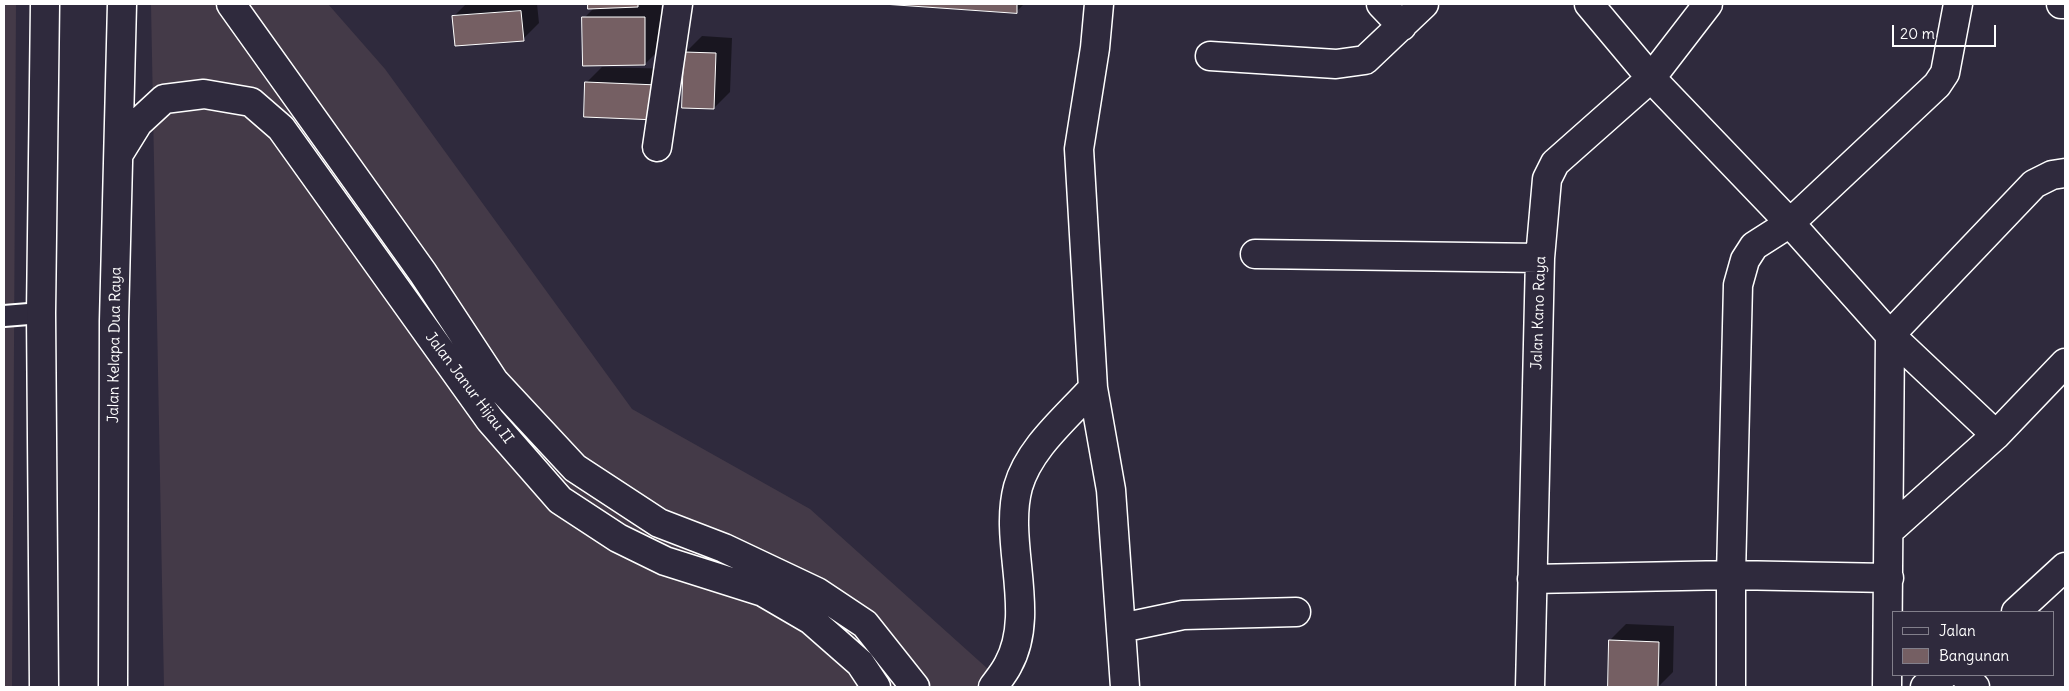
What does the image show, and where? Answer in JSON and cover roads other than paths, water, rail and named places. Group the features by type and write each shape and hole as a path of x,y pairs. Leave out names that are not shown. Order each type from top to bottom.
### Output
{"street":[{"path":"44,687 41,313 45,4"},
{"name":"Jalan Kelapa Dua Raya","path":"113,687 114,321 120,152 122,4"},
{"name":"Jalan Janur Hijau II","path":"231,4 422,273 494,381 574,468 659,523 724,548 817,592 865,624 915,687"},
{"path":"658,147 678,4"},
{"path":"1099,4 1095,48 1079,149 1093,388 1111,490 1125,687"},
{"path":"1381,4 1402,26"},
{"path":"1210,56 1353,63 1365,60 1424,4"},
{"path":"1589,4 1651,78 1790,223 1890,335 1996,436"},
{"name":"Jalan Kano Raya","path":"1530,687 1540,258 1547,179 1554,163 1651,78 1708,4"},
{"path":"1731,687 1731,575 1738,285 1745,260 1754,246 1790,223 1937,85 1945,73 1958,4"},
{"name":"Jalan Janur Hijau II","path":"120,152 138,122 164,99 204,94 251,102 281,128 490,420 560,500 618,538 657,557 763,592 811,620 860,663 876,687"},
{"path":"1887,687 1890,530 1890,335 2034,184 2052,175 2065,173"},
{"path":"1255,254 1540,258"},
{"path":"1890,530 1996,436 2065,363"},
{"path":"993,687 1009,664 1018,635 1020,603 1014,533 1018,488 1030,457 1093,388"},
{"path":"2017,611 2065,567"},
{"path":"1532,579 1731,575 1889,578"},
{"path":"1120,628 1183,616 1296,612"},
{"path":"1925,687 1942,676"},
{"path":"1965,676 1975,687"}],"lane":[{"path":"4,316 41,313"}]}
